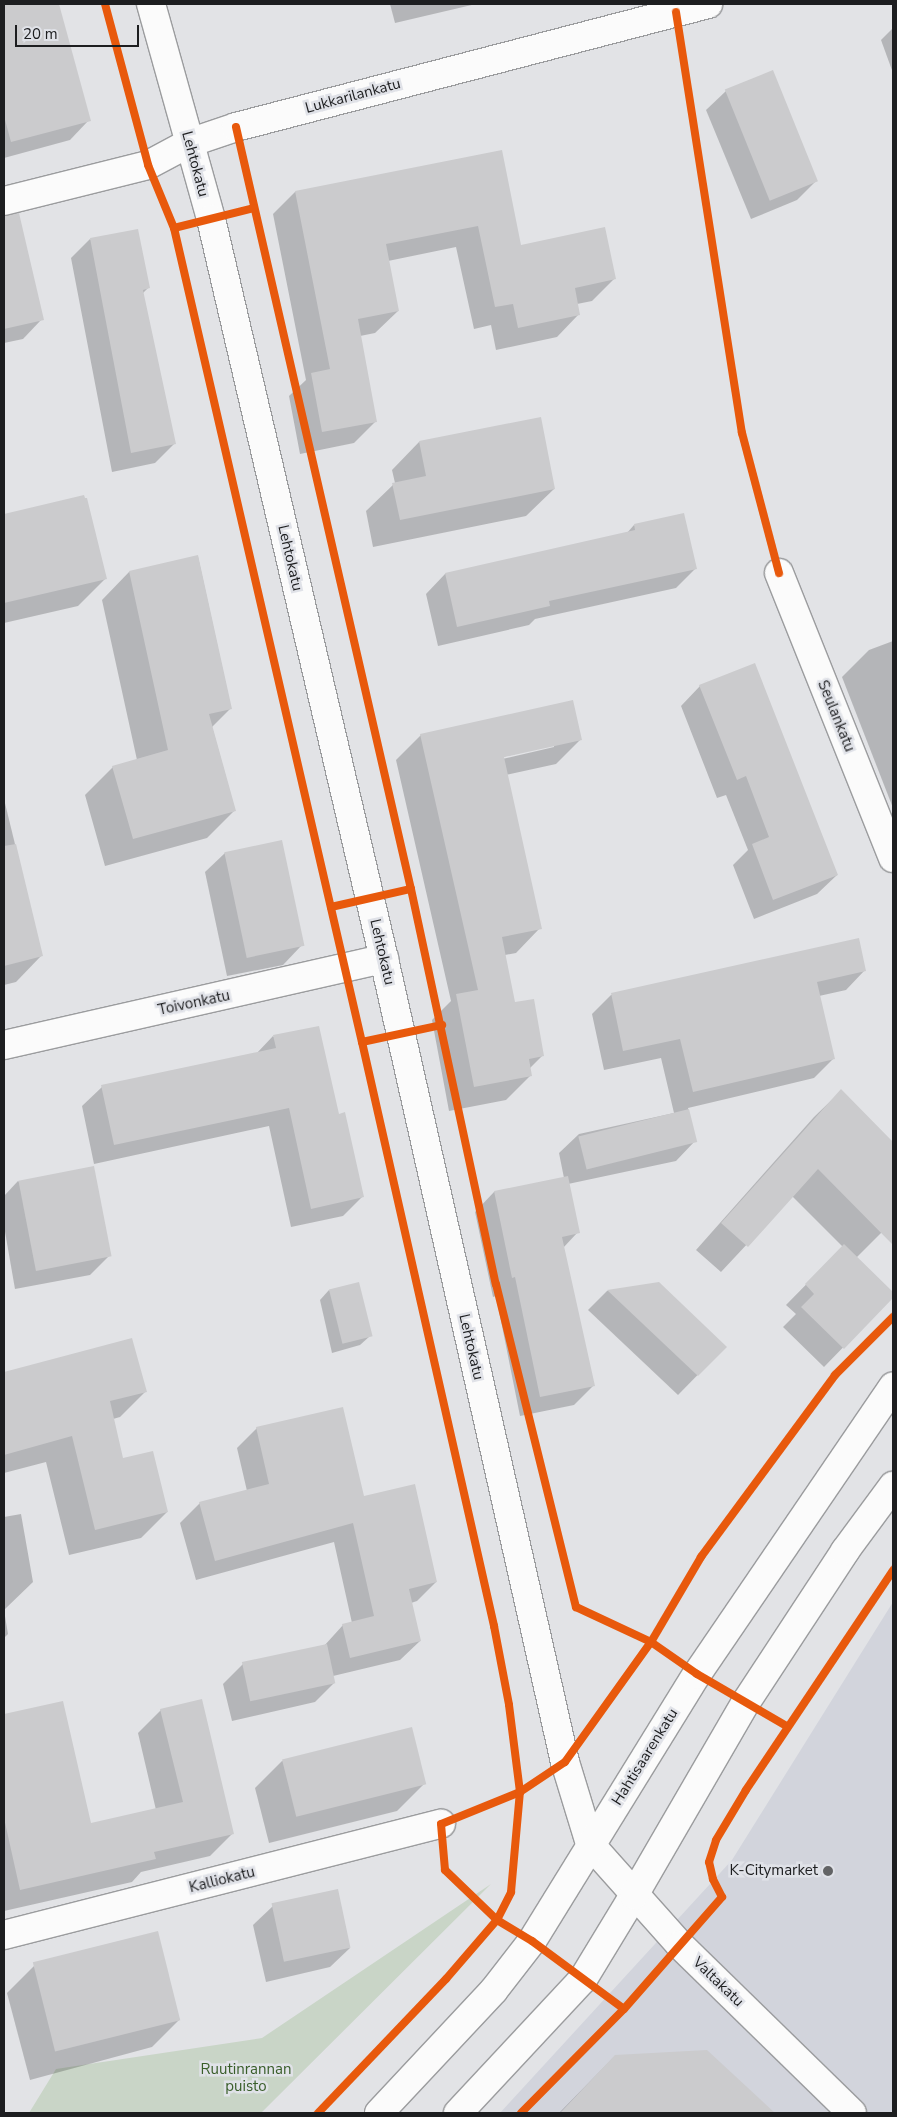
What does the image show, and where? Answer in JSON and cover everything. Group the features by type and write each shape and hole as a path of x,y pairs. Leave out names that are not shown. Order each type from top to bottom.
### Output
{"street":[{"name":"Lehtokatu","path":"151,4 213,229 384,959 563,1752 590,1844"},
{"name":"Lukkarilankatu","path":"4,200 148,166 189,143 236,127 708,4"},
{"name":"Seulankatu","path":"779,573 893,858"},
{"name":"Toivonkatu","path":"4,1045 384,959"},
{"name":"Hahtisaarenkatu","path":"379,2113 494,1990 532,1941 590,1844 698,1674 893,1387"},
{"path":"458,2113 583,1979 746,1702 845,1551 893,1486"},
{"name":"Kalliokatu","path":"4,1935 441,1824"},
{"name":"Valtakatu","path":"590,1844 680,1945 852,2113"}],"shaded area":[{"path":"893,1602 893,2113 500,2113 732,1860"}],"green space":[{"name":"Ruutinrannan puisto","path":"491,1884 261,2113 29,2113 56,2069 262,2038"}],"building":[{"path":"4,4 59,4 91,121 11,142 4,116"},
{"path":"773,70 818,181 770,201 725,89"},
{"path":"502,150 521,245 605,227 616,279 575,288 580,315 518,328 513,304 495,307 478,226 386,244 399,311 358,319 377,422 322,432 311,373 330,369 295,191"},
{"path":"19,213 44,320 4,329 4,216"},
{"path":"138,229 150,288 143,290 176,444 131,453 90,238"},
{"path":"541,417 555,489 400,520 392,483 426,476 419,441"},
{"path":"84,495 87,498 107,579 4,603 4,514"},
{"path":"684,513 697,569 549,601 550,606 457,627 445,573 635,530 634,524"},
{"path":"198,555 232,709 209,714 236,811 133,839 112,766 168,750 129,571"},
{"path":"755,663 838,875 773,900 752,844 769,837 746,776 737,780 699,685"},
{"path":"573,700 582,740 504,757 542,929 502,937 515,1002 534,999 544,1056 529,1059 532,1076 474,1087 456,994 478,990 420,734"},
{"path":"282,840 304,946 247,958 224,852"},
{"path":"16,844 43,956 4,966 4,846"},
{"path":"859,938 866,971 817,982 835,1059 693,1092 680,1039 623,1051 611,993"},
{"path":"319,1026 339,1114 345,1112 364,1197 311,1209 289,1108 114,1145 101,1085 276,1048 273,1035"},
{"path":"841,1089 893,1142 893,1245 818,1169 748,1247 721,1223"},
{"path":"689,1109 697,1142 587,1170 578,1137"},
{"path":"94,1166 112,1256 36,1271 18,1181"},
{"path":"568,1176 580,1233 562,1237 595,1386 540,1397 515,1277 512,1278 494,1191"},
{"path":"844,1244 893,1292 893,1298 844,1349 801,1307 814,1294 805,1284"},
{"path":"359,1282 373,1336 342,1344 329,1289"},
{"path":"659,1282 727,1347 698,1376 607,1290"},
{"path":"132,1338 147,1392 110,1401 123,1458 153,1451 168,1512 95,1530 72,1436 4,1455 4,1372"},
{"path":"343,1407 364,1496 415,1484 437,1582 409,1589 421,1641 350,1658 342,1624 374,1616 353,1523 215,1561 199,1502 269,1484 256,1427"},
{"path":"327,1644 335,1683 250,1701 242,1662"},
{"path":"202,1699 234,1834 154,1852 156,1859 20,1890 4,1818 4,1714 63,1701 91,1823 183,1802 160,1709"},
{"path":"412,1727 426,1784 296,1817 282,1759"},
{"path":"338,1889 350,1948 284,1962 271,1903"},
{"path":"158,1931 180,2020 55,2051 33,1962"},
{"path":"707,2050 775,2113 560,2113 615,2055"}],"cycle path":[{"path":"105,4 148,165 174,228 362,1042 494,1626 509,1705 520,1792 441,1824 445,1870 497,1920 532,1941 624,2009"},
{"path":"676,12 742,433 779,573"},
{"path":"236,127 411,889 496,1284 576,1607 651,1642 697,1674 788,1727"},
{"path":"174,228 254,208"},
{"path":"331,907 411,889"},
{"path":"362,1042 442,1025"},
{"path":"318,2113 446,1979 497,1920 511,1892 520,1792 565,1762 651,1642 701,1557 835,1375 893,1317"},
{"path":"521,2113 624,2009 722,1897 713,1879 709,1862 716,1840 746,1790 893,1570"}],"place":[{"name":"K-Citymarket","path":"828,1871"}]}
